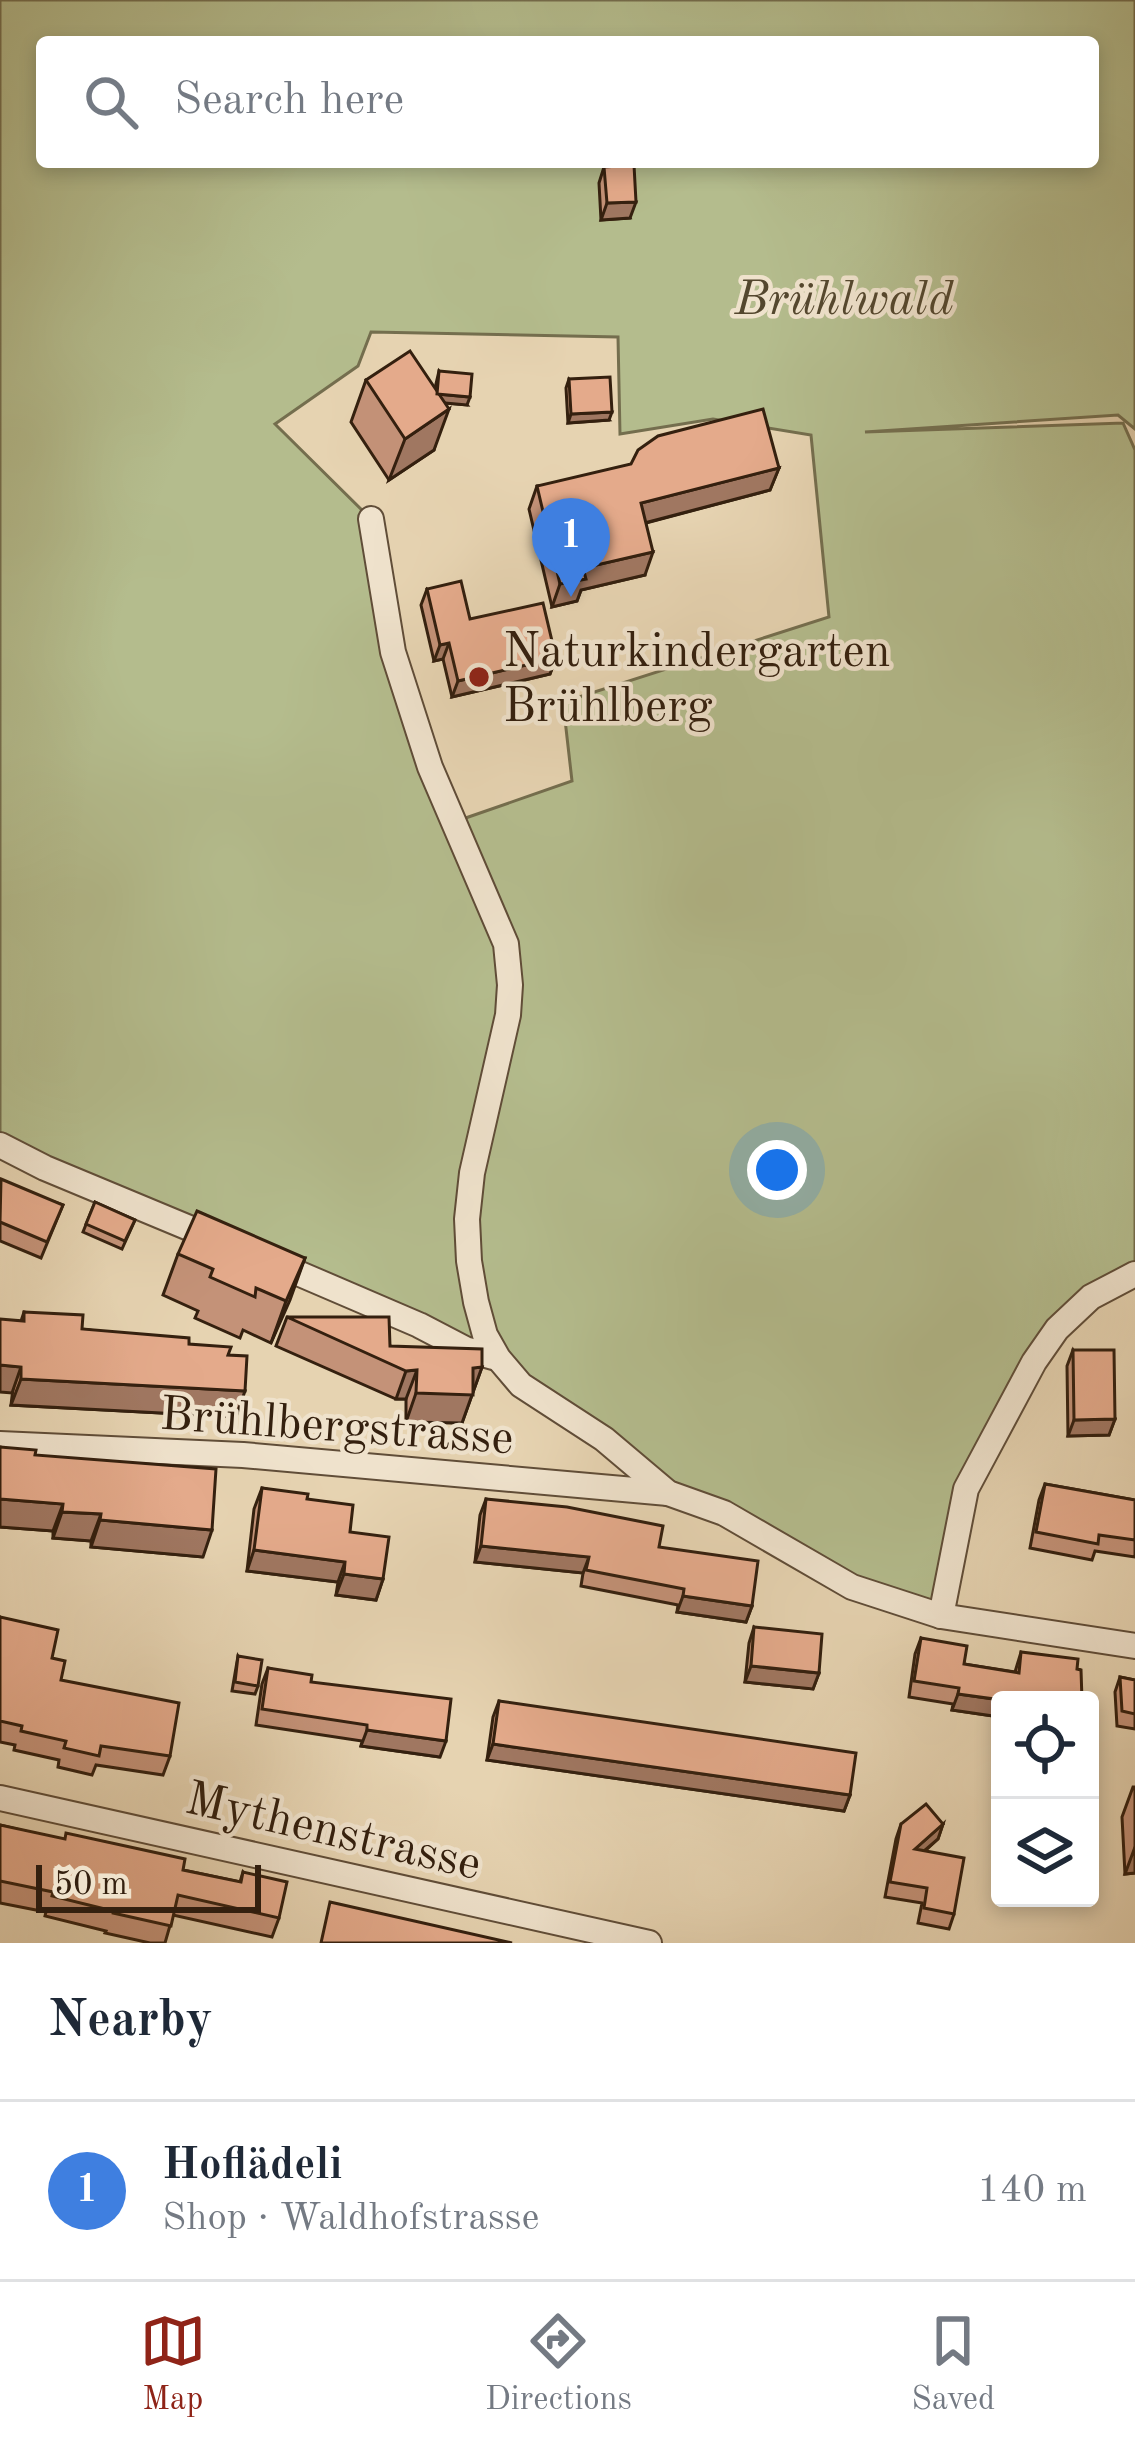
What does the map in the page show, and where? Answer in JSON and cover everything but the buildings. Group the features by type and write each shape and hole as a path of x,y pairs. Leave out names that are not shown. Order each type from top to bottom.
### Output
{"street":[{"path":"371,519 399,671 430,767 506,944 508,1015 472,1174 467,1219 476,1302 485,1335 498,1358 521,1385 604,1439 668,1493 724,1513 852,1587 941,1616 1135,1646"},
{"path":"0,1145 465,1349 498,1358"},
{"path":"941,1616 966,1490 1034,1362 1057,1329 1091,1298 1135,1274"},
{"name":"Brühlbergstrasse","path":"0,1444 243,1455 668,1493"},
{"name":"Mythenstrasse","path":"0,1798 650,1943"}],"green space":[{"name":"Brühlwald","path":"0,0 1135,0 1135,429 1118,415 865,432 1123,423 1135,450 1135,1274 1057,1329 966,1489 941,1616 668,1493 498,1358 0,1145","holes":["371,332 618,337 620,434 713,419 811,435 829,617 563,702 572,781 454,822 393,652 371,519 275,424 358,366"]}],"place":[{"name":"Hoflädeli","path":"571,597"},
{"name":"Naturkindergarten Brühlberg","path":"479,677"}]}
